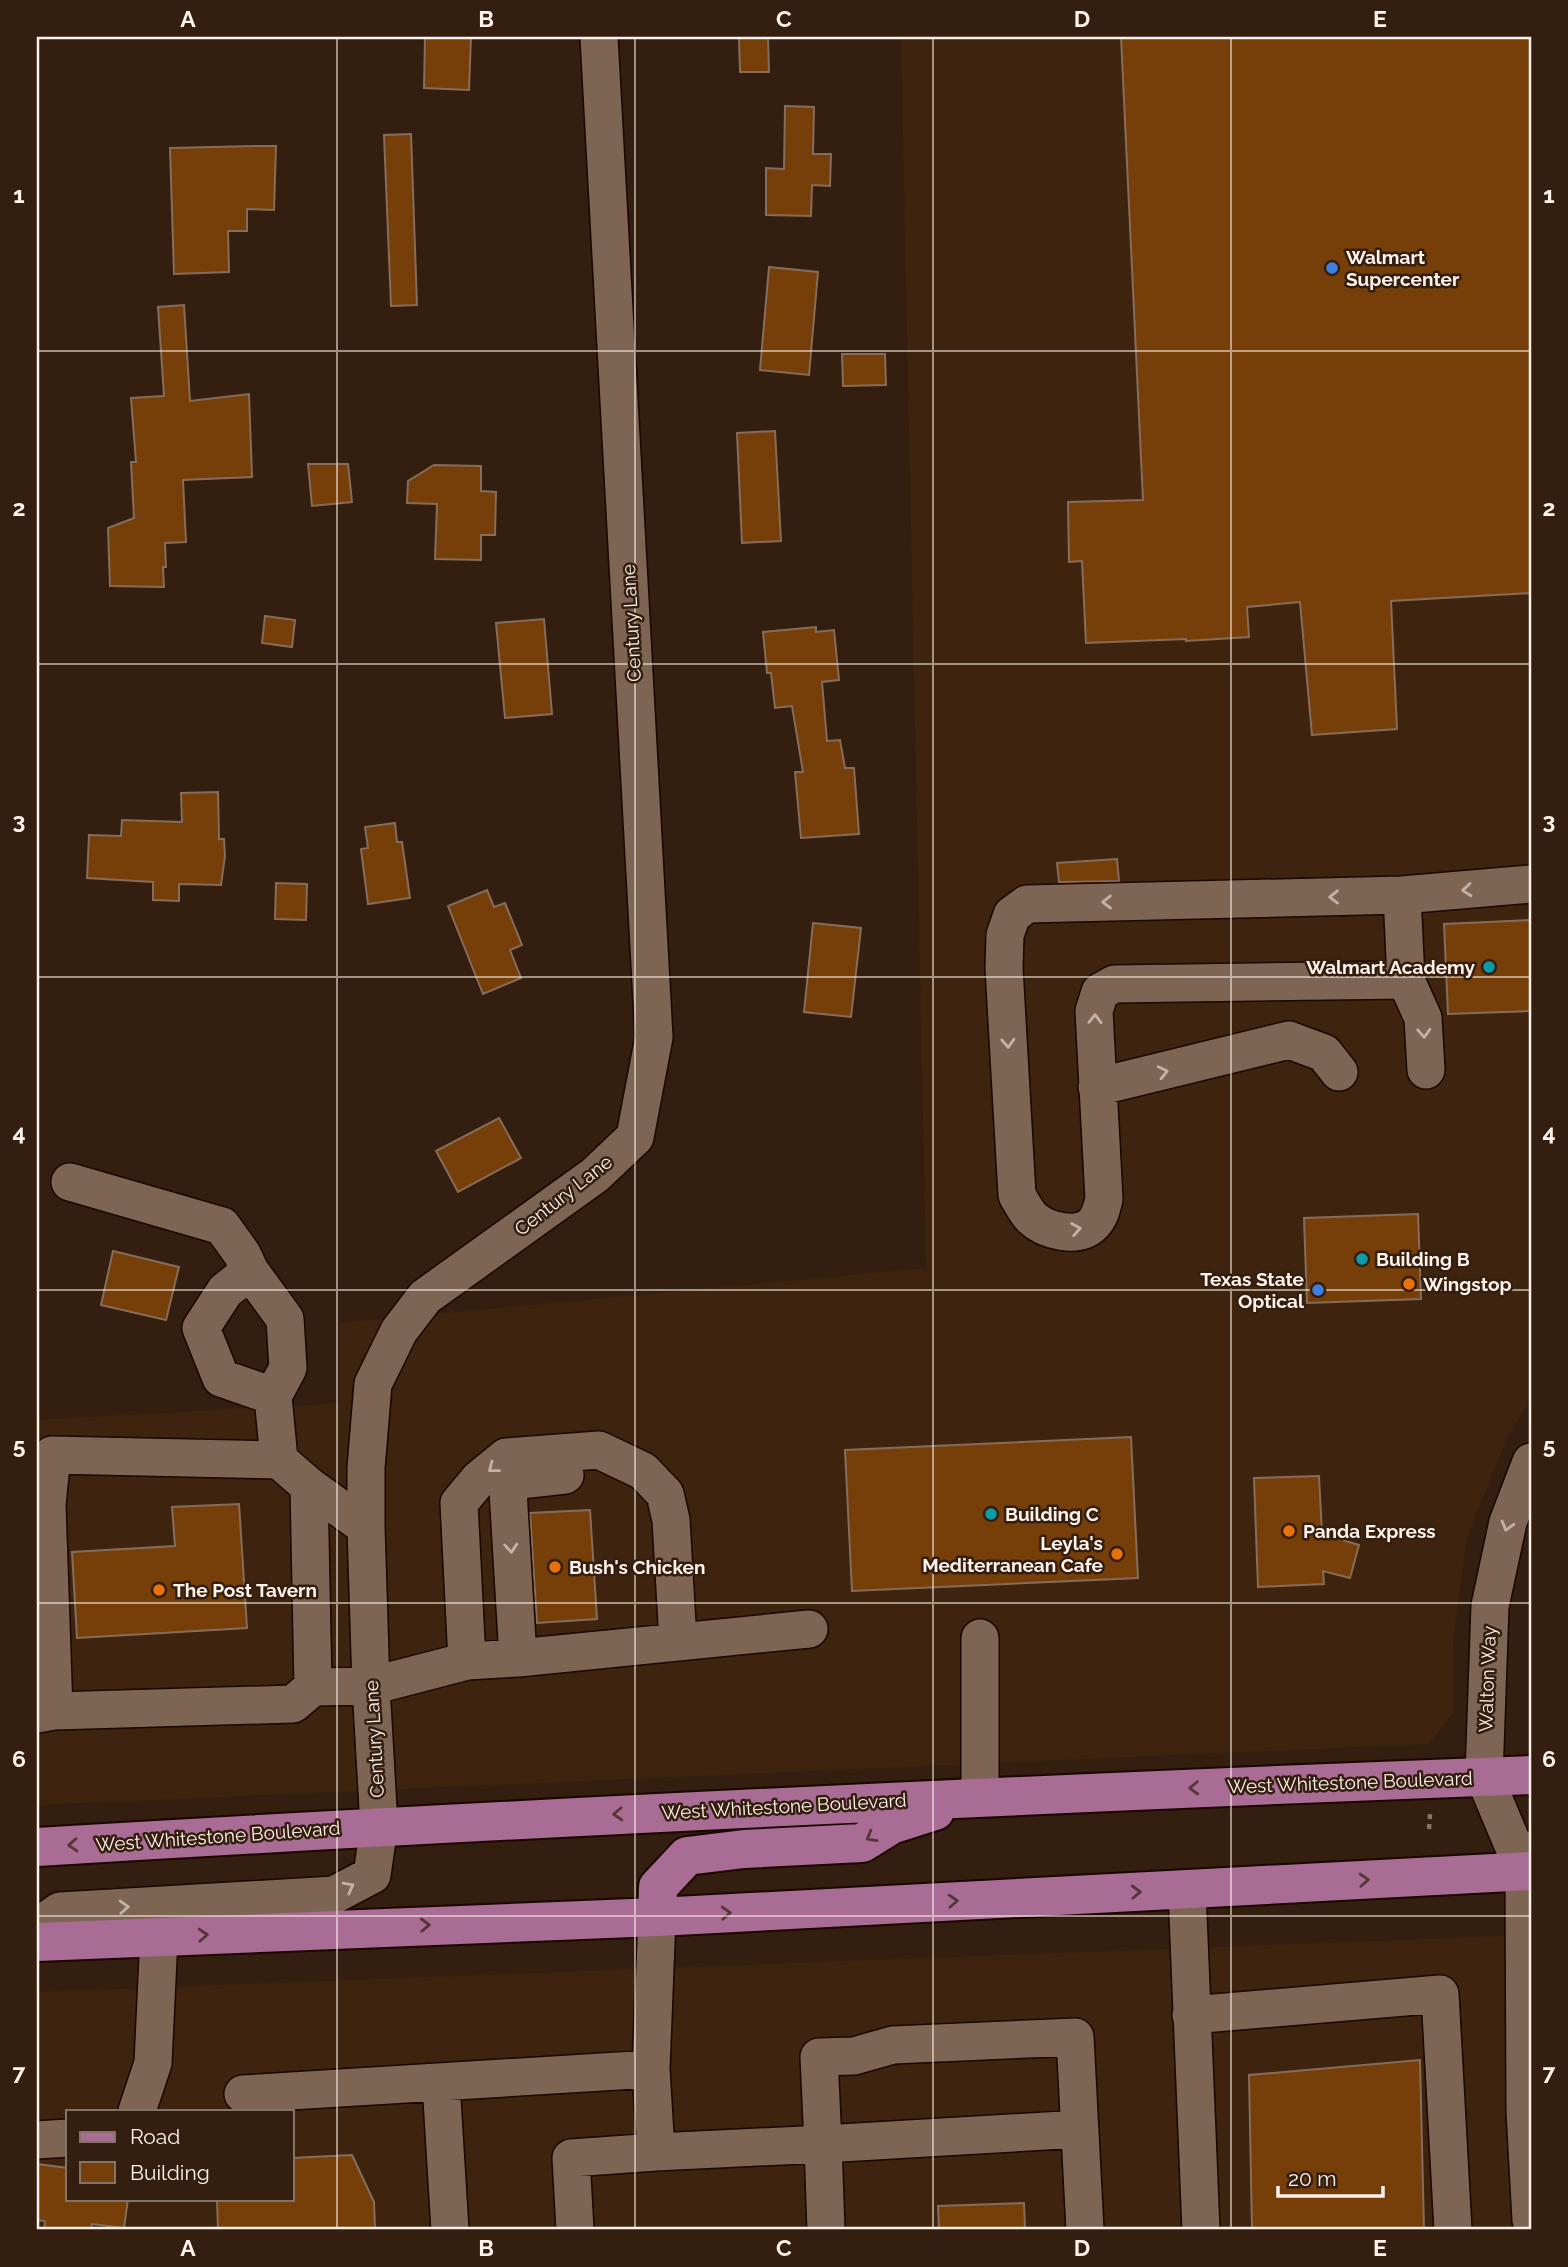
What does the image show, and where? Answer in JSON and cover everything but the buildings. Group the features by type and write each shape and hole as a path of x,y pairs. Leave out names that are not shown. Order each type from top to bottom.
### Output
{"main road":[{"name":"West Whitestone Boulevard","path":"37,1847 379,1826 980,1796 1531,1774"},
{"path":"657,1917 658,1887 687,1856 744,1849 862,1843 891,1825 980,1796"},
{"path":"37,1942 657,1917 1187,1890 1529,1864"}],"street":[{"name":"Century Lane","path":"37,1927 60,1910 334,1895 372,1875 379,1826 366,1527 366,1468 373,1384 399,1331 425,1297 595,1175 635,1137 654,1037 599,37"},
{"path":"1406,980 1114,984 1100,992 1094,1011 1104,1199 1101,1213 1092,1226 1078,1231 1061,1232 1043,1226 1030,1216 1017,1195 1004,968 1005,935 1012,915 1027,904 1402,895 1531,884"},
{"path":"1402,895 1406,980 1423,1018 1426,1070"},
{"path":"1097,1087 1289,1040 1324,1053 1339,1072"},
{"path":"71,1182 222,1226 285,1319 288,1368 273,1396 279,1461"},
{"path":"250,1271 225,1292 201,1328 221,1378 273,1396"},
{"path":"467,1661 459,1503 479,1479 506,1457 599,1450 643,1471 665,1494 671,1520 678,1641"},
{"path":"366,1527 279,1461 44,1454 47,1504 45,1712 293,1704 313,1687 371,1686 467,1661 809,1629"},
{"name":"Walton Way","path":"1529,1864 1484,1776 1490,1606 1508,1522 1531,1462"},
{"path":"518,1658 508,1490 520,1480 552,1475 585,1474 613,1479 640,1494 671,1520"},
{"path":"309,1486 313,1687"},
{"path":"980,1638 980,1796"},
{"path":"1529,1864 1525,2111 1531,2220"},
{"path":"1187,1890 1201,2230"},
{"path":"656,2152 651,2069 657,1917"},
{"path":"137,2110 153,2063 159,1937"},
{"path":"1191,2015 1440,1994 1453,2230"},
{"path":"827,2230 819,2057 854,2056 893,2045 1074,2037 1085,2230"},
{"path":"243,2094 651,2069"},
{"path":"441,2083 450,2230"},
{"path":"575,2230 571,2158 1080,2129"},
{"path":"37,2140 66,2138"}],"path":[{"path":"1429,1829 1430,1810"}],"shaded area":[{"path":"901,37 1531,37 1531,1400 1508,1436 1467,1537 1453,1637 1454,1712 1428,1744 37,1805 37,1420 340,1403 340,1323 926,1268"},
{"path":"1531,1935 1531,2230 37,2230 37,1992"}],"place":[{"name":"Walmart Supercenter","path":"1332,268"},
{"name":"Walmart Academy","path":"1489,967"},
{"name":"Building B","path":"1362,1259"},
{"name":"Wingstop","path":"1409,1284"},
{"name":"Texas State Optical","path":"1318,1290"},
{"name":"Building C","path":"991,1514"},
{"name":"Panda Express","path":"1289,1531"},
{"name":"Leyla's Mediterranean Cafe","path":"1117,1554"},
{"name":"Bush's Chicken","path":"555,1567"},
{"name":"The Post Tavern","path":"159,1590"}]}
